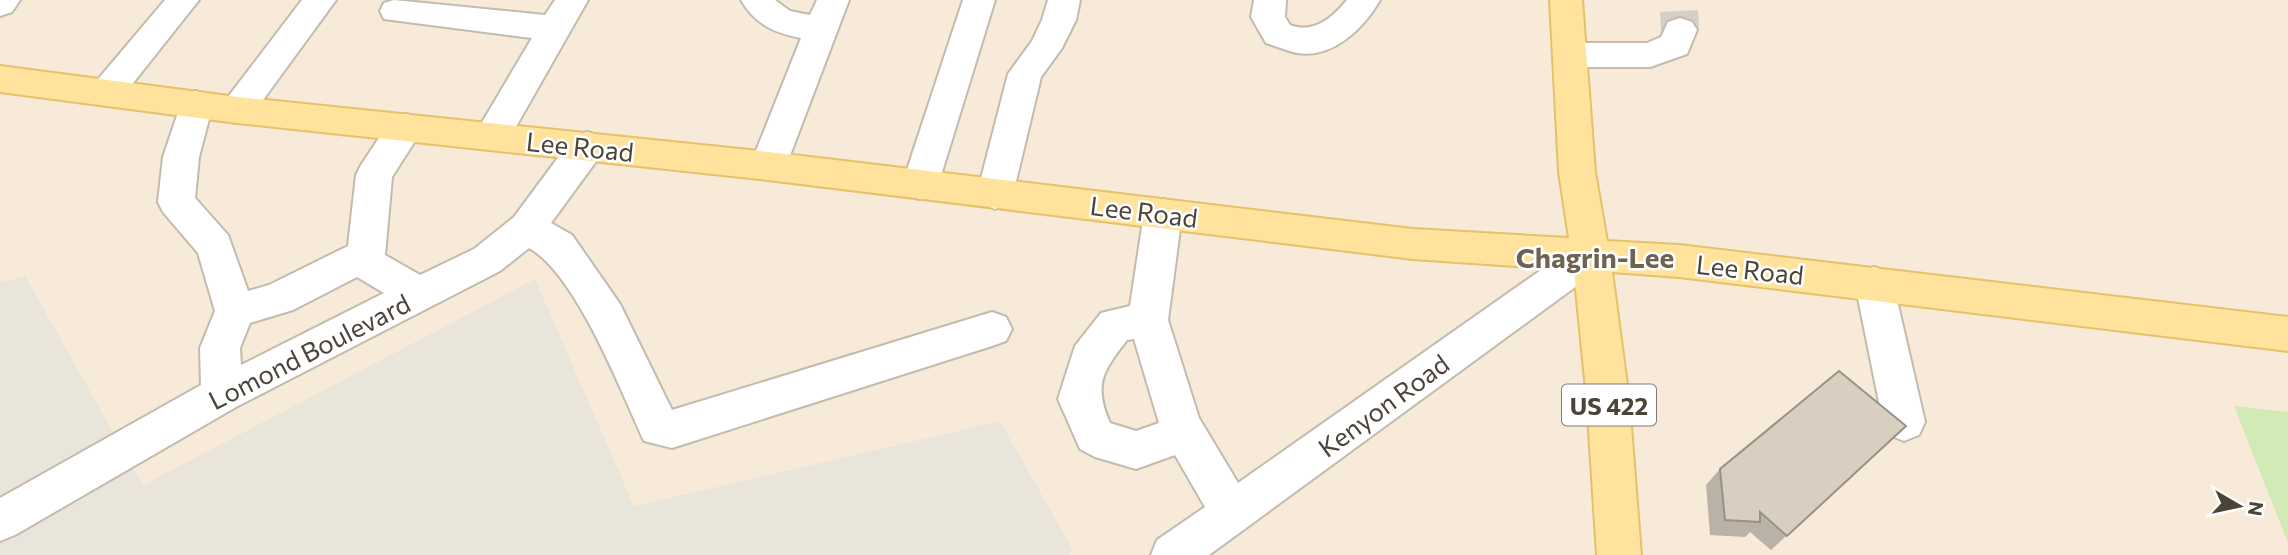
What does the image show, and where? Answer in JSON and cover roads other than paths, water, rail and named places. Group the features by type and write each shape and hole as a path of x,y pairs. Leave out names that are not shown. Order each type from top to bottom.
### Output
{"main road":[{"name":"US 422","path":"1566,0 1577,172 1591,255 1610,418 1619,555"},
{"name":"Lee Road","path":"0,79 237,110 768,166 1413,244 1679,261 2288,334"}],"street":[{"path":"0,4 4,0"},
{"path":"106,93 183,0"},
{"path":"237,110 320,0"},
{"path":"757,0 765,12 778,22 828,14"},
{"path":"920,185 979,0"},
{"path":"995,194 1025,74 1045,48 1059,20 1064,0"},
{"path":"1270,0 1268,16 1278,34 1302,41 1329,35 1359,10 1364,0"},
{"path":"396,11 563,14 492,136"},
{"path":"768,166 828,14"},
{"path":"1570,55 1650,55 1675,45 1679,14"},
{"path":"196,104 183,150 176,202 215,246 234,311 220,348 222,394"},
{"path":"406,127 374,175 366,256 372,268 422,295"},
{"name":"Lomond Boulevard","path":"0,521 222,394 478,266 527,228 587,146"},
{"path":"1163,214 1148,320 1184,433 1233,514"},
{"path":"527,228 559,246 607,316 659,428 672,429 992,329"},
{"name":"Kenyon Road","path":"1174,555 1591,255"},
{"path":"234,311 279,298 366,256"},
{"path":"1874,283 1904,422"},
{"path":"1148,320 1115,325 1089,358 1079,399 1096,436 1110,444 1136,450 1184,433"}],"tunnel":[{"path":"1679,11 1680,30"}],"district":[{"name":"Chagrin-Lee","path":"1595,257"}]}
